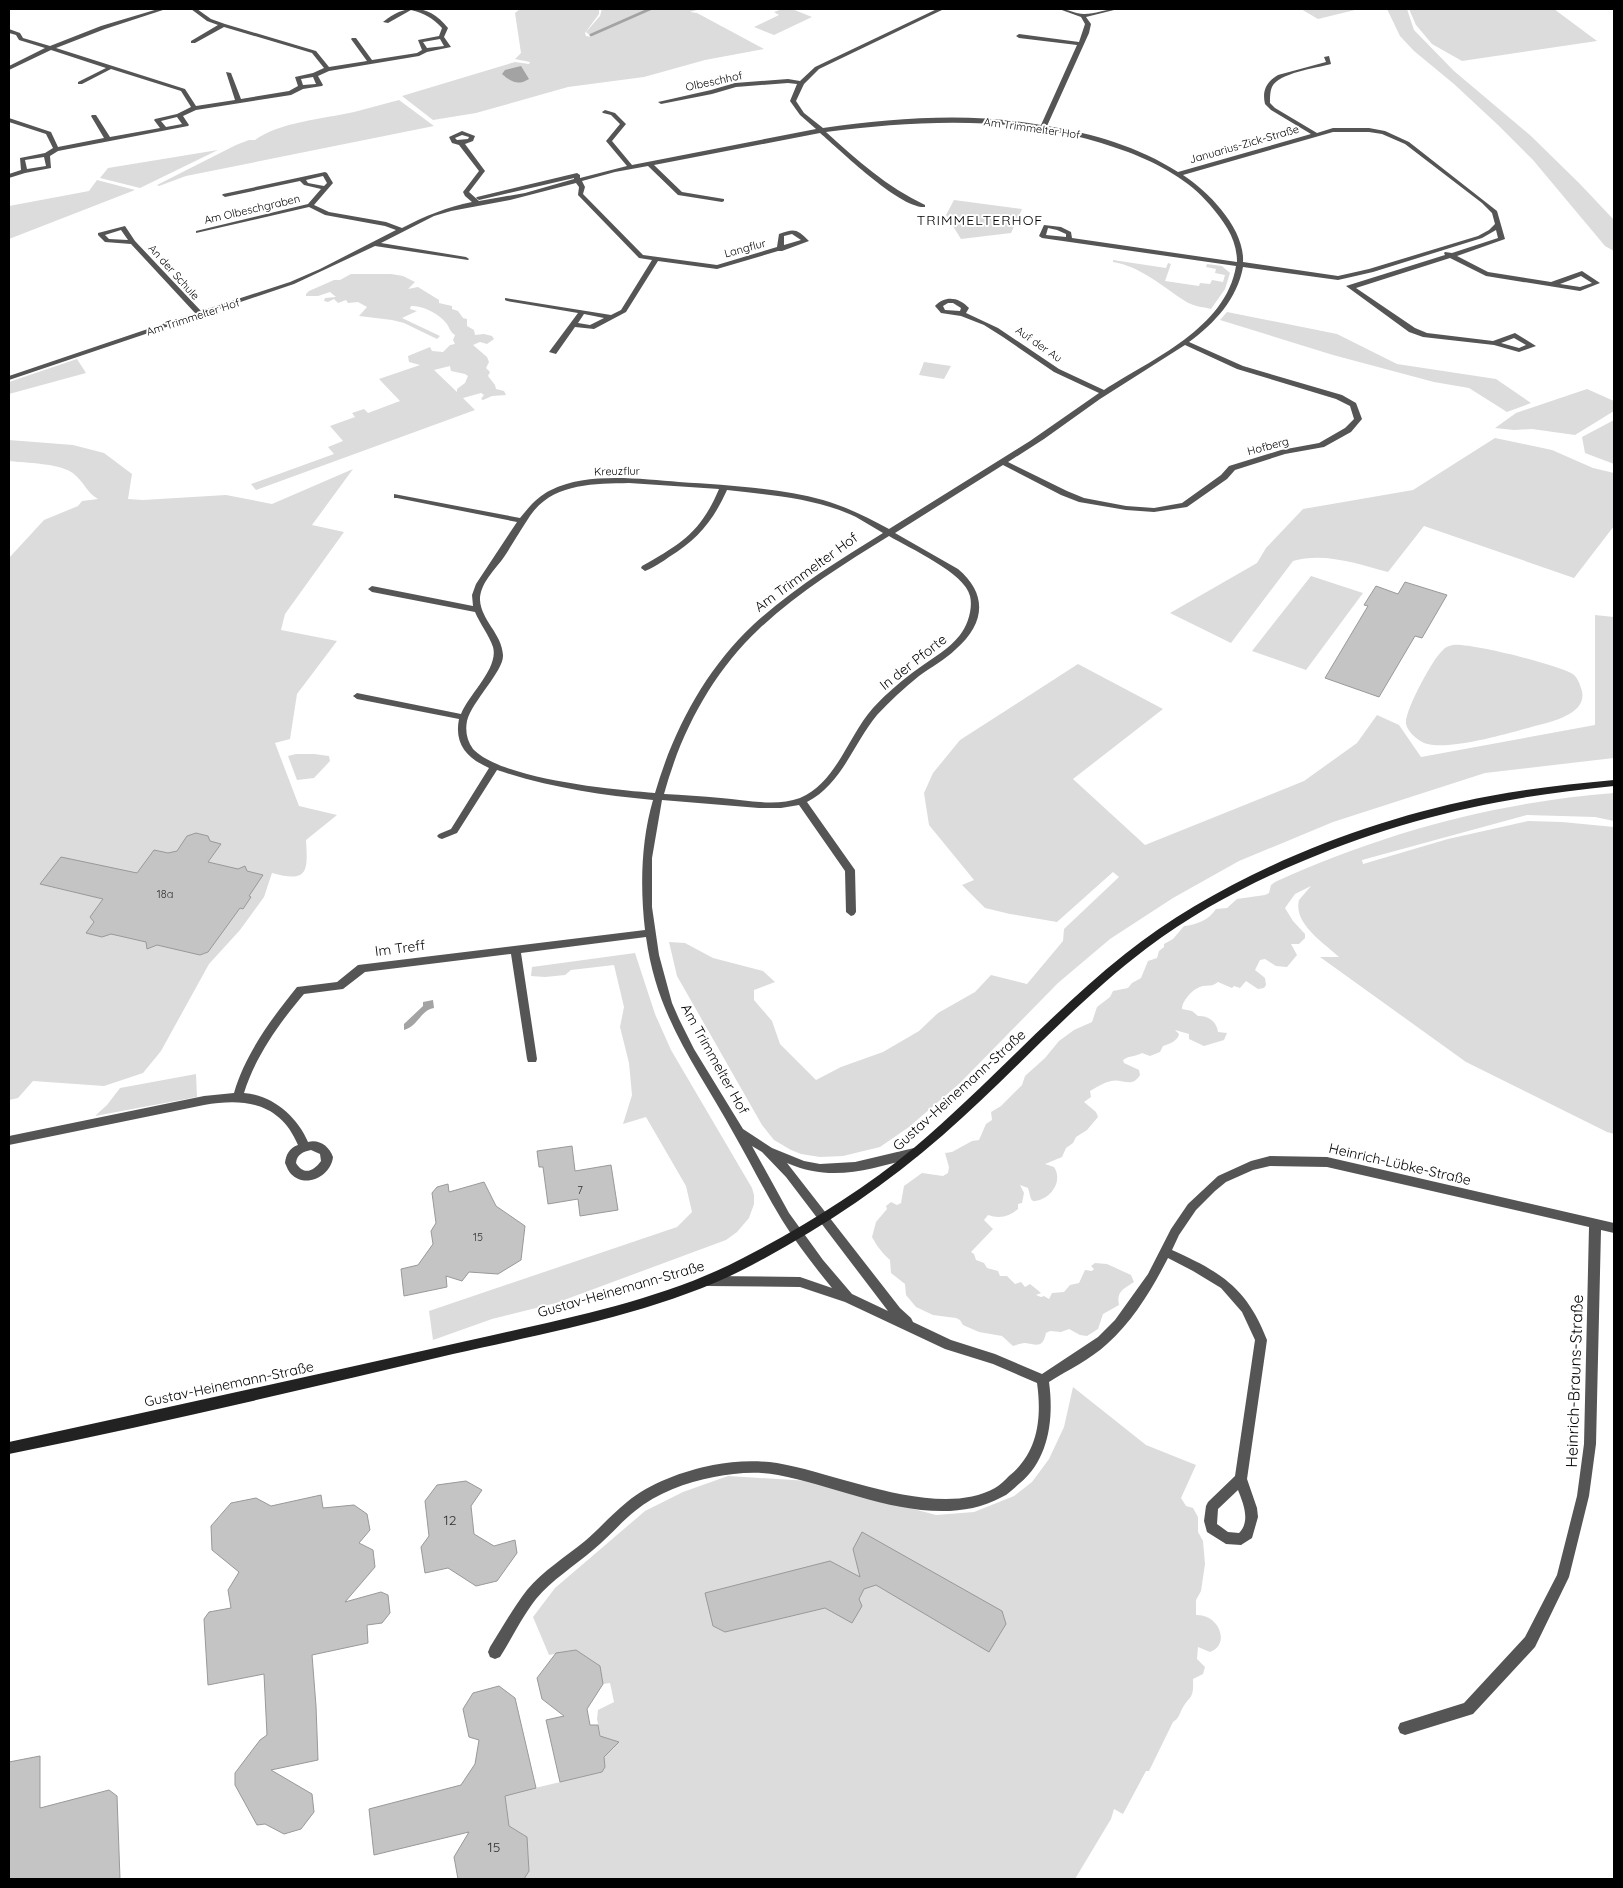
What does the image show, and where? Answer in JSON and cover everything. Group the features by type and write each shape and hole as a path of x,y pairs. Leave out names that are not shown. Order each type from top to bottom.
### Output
{"main road":[{"name":"Gustav-Heinemann-Straße","path":"9,1448 536,1330 648,1300 708,1281 770,1250 822,1217 914,1153 1094,985 1183,917 1228,890 1363,832 1418,815 1502,796 1614,783"}],"street":[{"path":"9,68 49,48 93,30 163,9"},
{"path":"194,9 209,20 314,52 327,69"},
{"path":"386,22 409,9"},
{"path":"413,9 430,13 435,17 445,28 442,38"},
{"path":"923,206 904,198 883,183 802,114 795,105 794,97 801,83 817,68 941,9"},
{"path":"1062,9 1084,16 1115,9"},
{"path":"1043,127 1088,28 1084,16"},
{"path":"193,42 223,25"},
{"path":"9,31 18,34 21,39 183,90 194,108"},
{"path":"1019,36 1081,44"},
{"path":"301,87 297,78 315,75 327,69 419,54 426,50 448,46 442,38"},
{"path":"426,50 420,41 442,38"},
{"path":"354,39 371,62"},
{"name":"Januarius-Zick-Straße","path":"1316,135 1273,109 1267,103 1268,88 1272,81 1280,76 1329,63 1327,57"},
{"path":"80,84 111,67"},
{"path":"228,73 239,101"},
{"path":"164,129 157,120 179,115 194,108 292,93 301,87 320,84 315,75"},
{"name":"Olbeschhof","path":"661,102 712,92 735,85 788,81 801,83"},
{"path":"605,112 612,114 622,124 609,141 631,167"},
{"path":"24,171 22,159 47,155 56,149 186,125 179,115"},
{"path":"94,116 108,140"},
{"path":"9,120 49,133 56,149"},
{"name":"Am Trimmelter Hof","path":"9,378 300,280 432,215 475,201 496,201 577,177 823,130 885,123 949,120 1006,122 1043,127 1078,134 1123,147 1178,174 1209,198 1239,242 1239,265 1231,292 1218,313 1184,342 1104,392 1053,429 1002,462 888,532 800,591 764,620 742,642 710,681 688,716 670,759 657,797 649,834 646,861 646,912 668,1005 694,1057 738,1131 762,1178 796,1233"},
{"name":"Januarius-Zick-Straße","path":"1178,174 1333,130 1353,128 1376,130 1396,138 1447,173 1495,212 1497,224"},
{"path":"462,143 482,171 466,192 475,201"},
{"path":"9,176 48,167 47,155"},
{"path":"650,164 680,194 722,200"},
{"name":"Am Olbeschgraben","path":"198,232 310,205 330,183 325,174 225,195"},
{"name":"Langflur","path":"577,177 582,187 580,194 641,257 717,267 780,250"},
{"path":"302,179 306,184 326,188"},
{"name":"Am Olbeschgraben","path":"310,205 327,214 386,224 402,230"},
{"path":"1069,240 1338,278 1353,276 1485,236 1497,224 1501,231 1502,239 1351,287"},
{"name":"An der Schule","path":"134,242 200,315"},
{"path":"373,244 466,260"},
{"path":"1439,250 1486,274 1553,284 1580,288 1597,282 1582,273 1553,284"},
{"path":"573,325 591,327 624,311 656,259"},
{"path":"1338,278 1412,330 1426,335 1494,343"},
{"path":"507,299 612,317"},
{"path":"553,352 582,312"},
{"name":"Auf der Au","path":"962,314 1015,340 1042,362 1069,378 1104,392"},
{"name":"Hofberg","path":"1002,462 1082,500 1126,508 1154,510 1184,505 1232,468 1284,452 1321,445 1348,430 1358,419 1353,406 1339,397 1204,354 1184,342"},
{"name":"Kreuzflur","path":"478,610 476,603 479,588 523,521 545,496 562,488 591,482 629,481 724,487 766,492 820,502 858,515 888,532"},
{"path":"645,568 671,552 700,528 712,514 724,487"},
{"path":"397,496 523,521"},
{"name":"In der Pforte","path":"657,797 768,805 801,800 828,784 857,735 874,714 919,672 959,643 968,630 976,601 974,591 966,579 888,532"},
{"path":"372,589 478,610 495,639 499,657 463,717 464,743 477,757 494,767 558,784 657,797"},
{"path":"357,696 463,717"},
{"path":"442,836 454,832 494,767"},
{"path":"801,800 850,870 852,912"},
{"name":"Im Treff","path":"238,1097 244,1080 281,1014 301,990 339,986 362,968 650,933"},
{"path":"514,950 532,1059"},
{"path":"9,1142 202,1100 238,1097 257,1100 272,1108 294,1126 304,1146"},
{"name":"Am Trimmelter Hof","path":"738,1131 766,1149 798,1163 819,1169 864,1165 914,1153"},
{"name":"Am Trimmelter Hof","path":"766,1149 790,1174 822,1217"},
{"name":"Heinrich-Lübke-Straße","path":"1043,1380 1102,1341 1119,1324 1148,1284 1183,1219 1211,1188 1236,1172 1270,1161 1327,1162 1614,1228"},
{"path":"822,1217 896,1312 922,1334"},
{"name":"Heinrich-Brauns-Straße","path":"1405,1728 1468,1709 1530,1642 1563,1576 1584,1496 1590,1444 1595,1223"},
{"path":"796,1233 848,1298"},
{"path":"1165,1252 1191,1264 1227,1286 1244,1303 1257,1326 1261,1340 1241,1479 1251,1508 1250,1524 1247,1534 1241,1539 1226,1538 1212,1528 1210,1521 1212,1506 1241,1479"},
{"path":"495,1652 536,1590 600,1537 636,1503 663,1488 690,1478 714,1471 775,1468 809,1475 898,1500 941,1506 965,1504 1000,1492 1021,1476 1033,1462 1042,1435 1047,1403 1043,1380 995,1360 922,1334 848,1298 800,1282 708,1281"}],"shaded area":[{"path":"520,9 599,9 599,14 585,33 586,36 592,37 586,32 600,16 602,9 700,9 690,12 697,13 764,49 705,60 644,77 568,87 476,113 433,120 402,96 515,62 529,64 530,62 515,59 521,53 515,13"},
{"path":"782,9 792,9 812,17 774,35 754,27 779,15 774,12"},
{"path":"1301,9 1359,9 1318,19"},
{"path":"1387,9 1407,9 1414,30 1454,71 1531,136 1614,220 1614,251 1605,246 1533,160 1498,125 1454,84 1414,51 1400,36"},
{"path":"1409,9 1554,9 1597,41 1462,61 1432,44 1416,25"},
{"path":"521,66 529,79 525,81 518,83 502,74 505,70"},
{"path":"399,100 434,126 186,176 159,186 157,185 236,145 249,140 255,140 277,129"},
{"path":"218,150 140,188 100,178 108,168"},
{"path":"97,180 135,190 9,239 9,206 89,191"},
{"path":"954,200 1022,209 1011,233 961,239 946,215"},
{"path":"1113,260 1166,268 1168,263 1171,264 1165,281 1199,286 1200,283 1210,284 1212,280 1223,282 1225,275 1215,273 1216,269 1206,267 1207,264 1222,266 1230,273 1225,289 1211,309 1188,303 1142,272 1113,262"},
{"path":"351,274 391,274 403,276 415,282 408,289 418,287 439,300 439,303 452,306 452,309 458,311 463,318 467,319 467,326 474,330 475,335 484,334 492,336 494,339 487,344 480,342 473,345 487,357 489,362 486,368 490,372 488,376 496,389 504,391 506,395 492,396 483,400 481,399 484,395 481,393 463,398 475,410 256,490 251,484 334,454 328,447 343,441 330,426 355,417 352,413 364,409 368,413 400,401 379,379 420,365 409,362 408,356 430,347 432,351 443,352 450,345 455,344 453,340 455,335 447,324 435,313 426,309 411,306 410,309 417,311 402,318 440,336 437,339 404,323 359,316 367,307 358,302 348,303 346,300 338,303 334,299 328,302 324,301 325,298 336,297 330,292 318,296 306,296 309,291 334,280 340,280","holes":["450,366 451,371 468,376 465,383 457,389 457,392 434,370"]},
{"path":"1227,312 1337,334 1397,364 1496,379 1531,403 1507,412 1469,388 1434,382 1333,355 1220,320"},
{"path":"77,359 86,373 9,394 9,382"},
{"path":"924,362 951,366 944,379 919,375"},
{"path":"1587,389 1614,401 1614,411 1575,435 1532,429 1495,428 1516,413"},
{"path":"1614,420 1614,464 1585,453 1582,437"},
{"path":"1495,438 1552,450 1593,468 1614,473 1614,526 1574,578 1424,526 1388,572 1329,558 1293,561 1231,643 1170,613 1257,563 1266,548 1303,509 1413,490"},
{"path":"9,440 73,445 104,453 132,474 128,499 143,500 226,495 272,504 353,469 312,525 344,532 285,614 281,630 337,641 297,694 290,739 275,743 299,806 337,815 306,840 307,860 303,872 293,877 272,873 264,897 240,930 209,964 161,1051 143,1073 104,1086 33,1081 18,1098 9,1100 9,558 44,520 78,506 82,501 98,499 68,470 33,463 9,461"},
{"path":"1311,576 1363,593 1306,670 1252,651"},
{"path":"1595,615 1614,617 1614,758 1485,773 1333,822 1239,861 1173,898 1110,939 1058,983 960,1083 909,1127 880,1147 843,1156 820,1157 801,1154 774,1140 762,1125 677,976 669,942 685,943 713,958 763,971 775,982 754,990 754,1000 772,1021 780,1044 816,1080 841,1067 883,1052 919,1031 938,1013 975,992 991,975 1027,984 1063,941 1064,929 1119,877 1113,872 1057,922 985,908 962,885 974,880 929,825 924,793 933,773 960,740 1078,664 1163,709 1073,779 1145,845 1304,781 1357,743 1377,715 1399,725 1421,757 1595,725"},
{"path":"1453,645 1477,647 1512,655 1571,673 1579,681 1582,696 1580,703 1576,709 1562,718 1497,736 1449,745 1424,743 1409,730 1406,724 1407,718 1414,697 1438,655 1447,647"},
{"path":"296,754 329,756 330,761 314,778 297,780 288,756"},
{"path":"1614,793 1614,821 1595,817 1527,815 1362,860 1363,864 1448,839 1528,821 1614,827 1614,1134 1466,1062 1320,957 1339,957 1311,932 1301,917 1298,909 1299,900 1311,886 1295,894 1285,908 1293,921 1305,934 1305,938 1299,944 1291,944 1297,955 1287,967 1276,966 1265,959 1260,960 1255,970 1265,978 1266,985 1264,988 1258,989 1246,981 1240,988 1234,986 1232,988 1218,982 1199,987 1184,1002 1182,1009 1208,1018 1214,1022 1218,1032 1227,1033 1224,1040 1204,1046 1189,1039 1189,1034 1175,1030 1179,1034 1177,1039 1163,1046 1160,1052 1150,1056 1142,1053 1123,1060 1124,1063 1139,1070 1140,1075 1134,1081 1115,1080 1090,1091 1091,1097 1084,1102 1096,1112 1098,1117 1087,1130 1076,1137 1073,1143 1066,1148 1062,1157 1045,1164 1054,1167 1057,1173 1056,1184 1053,1190 1044,1198 1033,1201 1028,1188 1020,1185 1024,1193 1022,1203 1018,1204 1018,1209 1004,1216 988,1215 984,1220 993,1229 971,1252 976,1260 984,1263 987,1268 998,1271 1000,1276 1007,1276 1015,1284 1021,1282 1025,1287 1030,1284 1041,1293 1036,1295 1041,1297 1044,1296 1049,1299 1052,1293 1064,1292 1070,1285 1079,1283 1085,1270 1092,1271 1094,1269 1091,1266 1095,1263 1107,1264 1131,1275 1134,1282 1120,1293 1119,1305 1103,1314 1098,1329 1087,1336 1080,1335 1069,1329 1061,1332 1050,1331 1046,1333 1045,1338 1039,1344 1024,1343 1013,1346 1002,1336 979,1332 963,1325 956,1318 933,1315 916,1307 906,1295 905,1284 891,1273 890,1260 872,1237 876,1222 887,1209 886,1206 891,1202 897,1205 901,1203 904,1186 922,1173 943,1176 948,1173 949,1167 945,1153 952,1152 972,1141 979,1140 986,1124 992,1120 991,1112 1001,1106 1022,1085 1025,1076 1045,1058 1059,1041 1074,1030 1092,1022 1097,1007 1110,997 1113,991 1128,988 1132,983 1141,978 1148,961 1157,958 1164,944 1173,939 1184,926 1202,921 1216,909 1227,908 1237,899 1265,895 1269,893 1271,885 1275,882 1315,864 1398,835 1484,812 1570,797"},
{"path":"635,953 655,1014 671,1050 752,1188 754,1204 749,1218 737,1232 726,1240 556,1303 492,1319 433,1340 429,1311 677,1227 692,1212 686,1186 646,1117 623,1124 632,1095 629,1063 620,1027 624,1007 614,965 571,970 565,975 531,976 532,967"},
{"path":"433,1000 434,1008 430,1009 412,1026 404,1030 404,1024 423,1006 423,1002"},
{"path":"196,1074 197,1097 95,1116 107,1105 120,1088"},
{"path":"1073,1387 1146,1445 1196,1465 1181,1498 1186,1506 1193,1508 1198,1517 1198,1532 1203,1541 1205,1564 1201,1591 1196,1600 1196,1615 1211,1619 1220,1630 1221,1637 1220,1643 1210,1652 1198,1647 1197,1659 1205,1667 1203,1674 1193,1679 1191,1697 1178,1718 1173,1722 1149,1771 1146,1771 1123,1814 1114,1809 1111,1819 1075,1879 524,1879 529,1871 528,1850 503,1823 501,1803 506,1795 602,1772 606,1752 614,1748 614,1743 611,1739 601,1738 597,1719 598,1710 614,1702 610,1683 603,1684 599,1666 576,1650 549,1655 533,1617 555,1588 645,1511 683,1492 728,1476 809,1481 936,1515 974,1512 1014,1496 1032,1482 1049,1459 1064,1427"}],"building":[{"path":"1405,582 1447,595 1422,638 1415,636 1379,697 1325,678 1368,606 1364,605 1376,586 1398,594"},
{"path":"196,833 208,836 210,841 221,844 208,862 238,869 245,866 247,871 263,875 243,909 240,908 208,952 200,955 157,945 147,949 146,942 111,934 102,937 86,933 94,922 90,917 103,899 40,884 61,857 137,873 154,850 168,853 177,851 187,836"},
{"path":"572,1146 575,1171 611,1165 618,1210 580,1216 578,1199 548,1204 543,1167 539,1167 537,1151"},
{"path":"484,1182 496,1206 525,1226 521,1260 498,1274 469,1272 462,1281 446,1276 447,1287 404,1296 401,1269 418,1265 433,1244 431,1231 436,1223 432,1193 437,1187 448,1184 449,1192"},
{"path":"466,1481 482,1490 471,1506 474,1534 494,1546 515,1540 517,1553 497,1581 476,1586 448,1568 425,1573 421,1547 429,1536 425,1501 437,1485"},
{"path":"321,1495 323,1508 354,1505 367,1514 370,1530 359,1543 373,1550 375,1567 345,1602 381,1592 388,1595 390,1613 382,1623 367,1625 368,1643 312,1655 318,1760 271,1770 312,1794 314,1812 301,1829 284,1834 265,1824 257,1825 235,1785 235,1773 260,1740 267,1735 264,1674 208,1685 204,1619 209,1612 231,1608 228,1590 239,1572 212,1550 211,1526 231,1503 256,1498 271,1506"},
{"path":"862,1532 1002,1611 1006,1624 989,1652 876,1585 864,1589 859,1599 862,1606 852,1623 825,1608 725,1632 713,1626 705,1593 830,1561 860,1577 853,1549"},
{"path":"576,1650 600,1666 603,1684 587,1709 590,1725 598,1725 600,1736 619,1742 604,1757 605,1767 602,1772 560,1782 546,1720 564,1716 542,1699 537,1678 556,1653"},
{"path":"499,1686 515,1698 536,1788 505,1796 509,1826 527,1837 529,1871 524,1879 458,1879 454,1857 469,1832 374,1855 369,1809 461,1785 475,1764 479,1740 469,1737 463,1709 473,1693"},
{"path":"40,1756 40,1808 109,1790 117,1796 120,1879 9,1879 9,1762"}],"waterway":[{"path":"591,35 650,9"}],"district":[{"name":"TRIMMELTERHOF","path":"980,220"}]}
